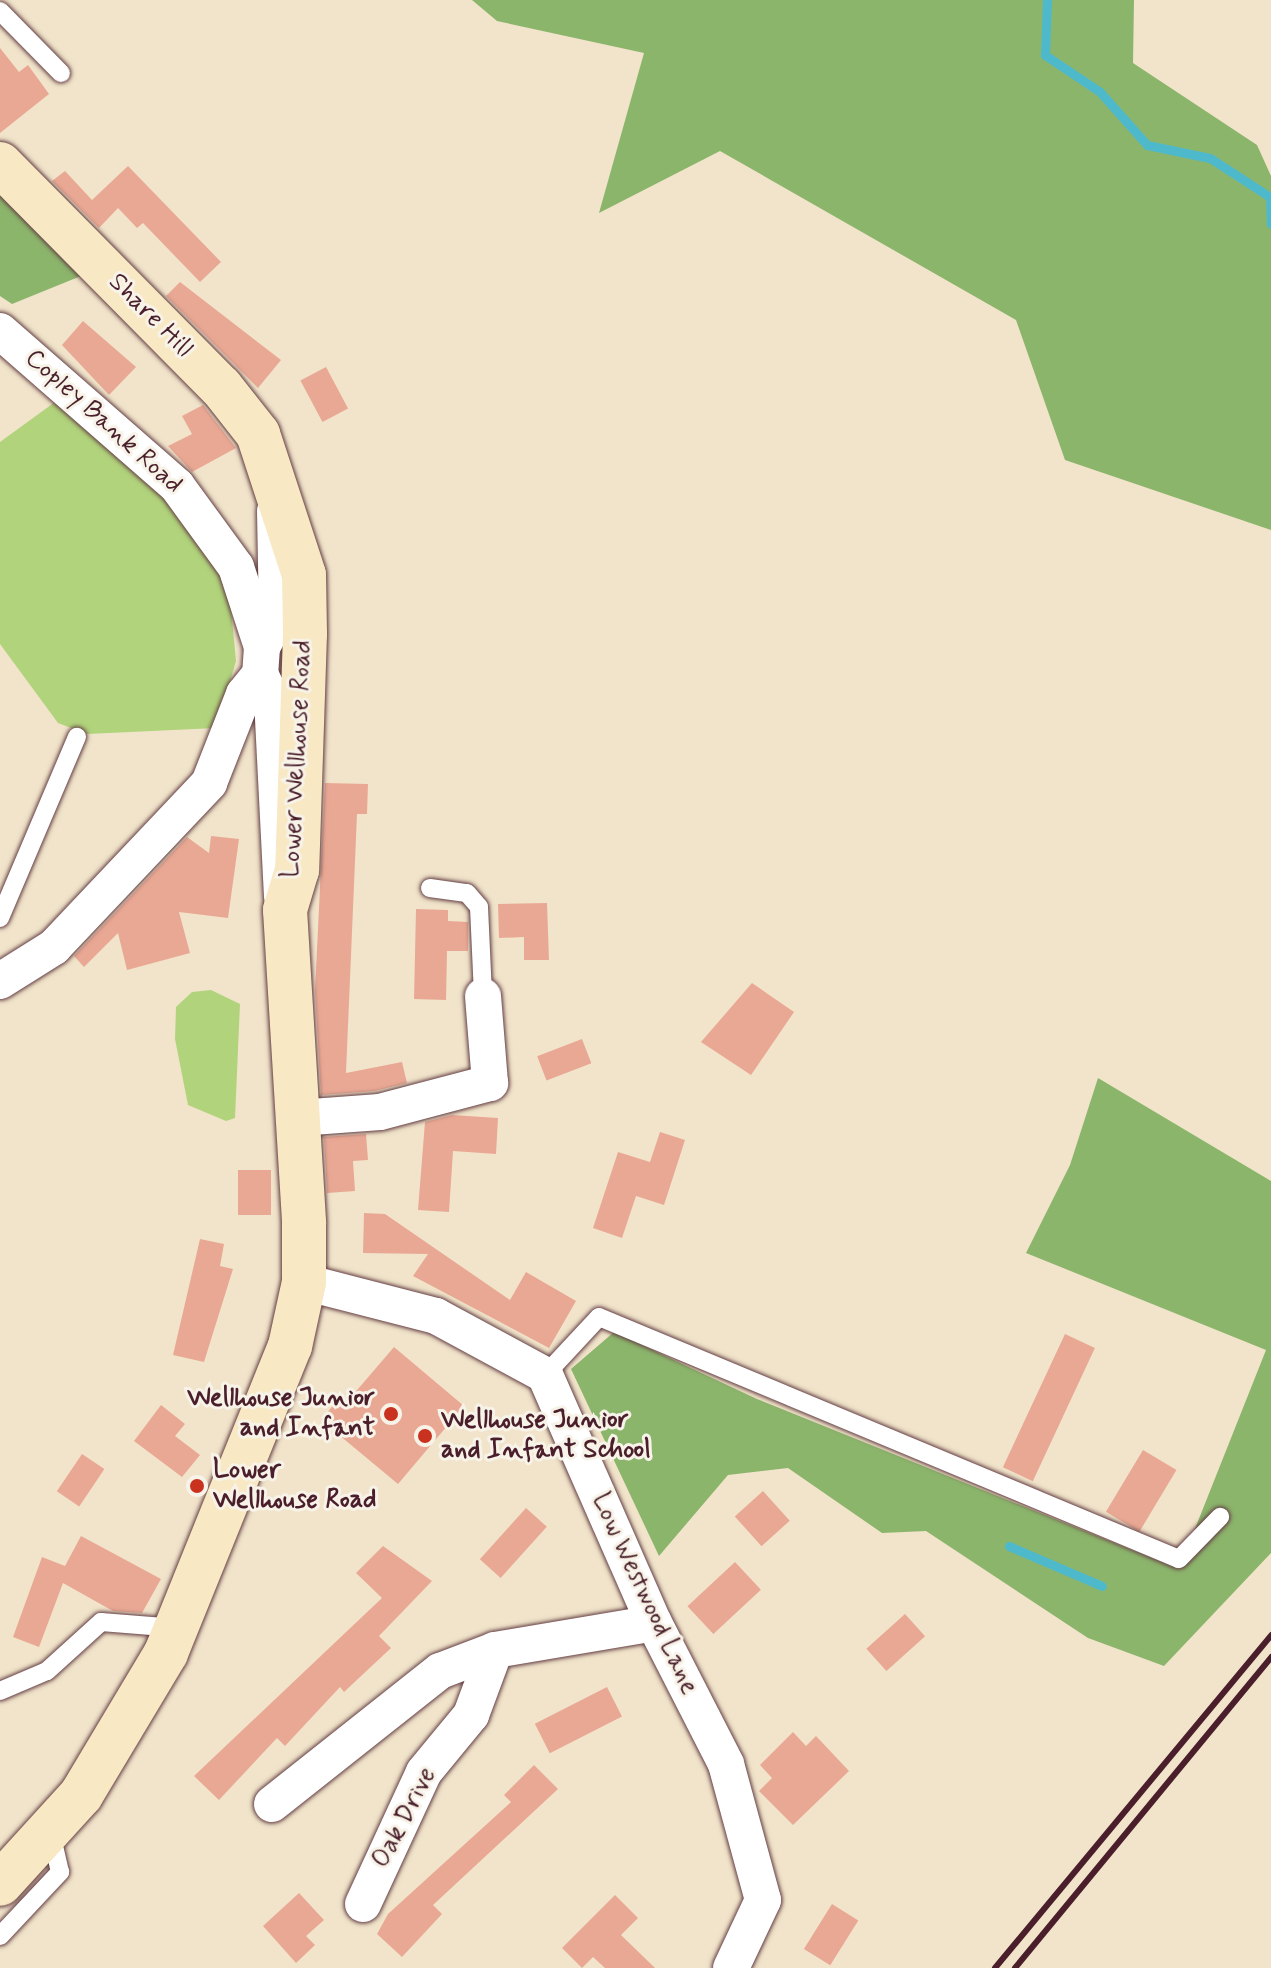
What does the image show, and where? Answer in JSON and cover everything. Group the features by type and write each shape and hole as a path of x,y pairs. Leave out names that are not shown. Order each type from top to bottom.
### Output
{"street":[{"name":"Share Hill","path":"0,164 221,387 258,434 274,484"},
{"name":"Copley Bank Road","path":"0,331 177,486 236,567 272,699 273,819 285,910"},
{"path":"0,981 54,947 209,783 277,618 274,484"},
{"name":"Lower Wellhouse Road","path":"6,1879 81,1795 177,1628 290,1346 304,1282 285,910 297,870 304,575 274,484"},
{"path":"298,1118 380,1112 490,1083 483,996"},
{"path":"304,1282 436,1316 545,1375"},
{"name":"Low Westwood Lane","path":"545,1375 654,1623 726,1764 763,1900 731,1968"},
{"path":"272,1804 440,1671 495,1650 654,1623"},
{"name":"Oak Drive","path":"363,1904 424,1772 471,1715 495,1650"}],"lane":[{"path":"0,11 61,73"},
{"path":"0,918 77,737"},
{"path":"430,888 467,893 479,907 483,996"},
{"path":"545,1375 599,1317 1179,1559 1220,1517"},
{"path":"0,1691 47,1671 101,1622 177,1628"},
{"path":"0,1936 60,1872 50,1830"}],"green space":[{"path":"472,0 1134,0 1133,63 1257,145 1271,176 1271,530 1065,460 1016,320 720,151 599,213 644,53 497,21"},
{"path":"0,183 81,276 12,304 0,296"},
{"path":"55,402 172,505 229,589 236,661 216,728 87,734 58,723 0,644 0,442"},
{"path":"211,990 240,1004 235,1118 226,1121 188,1105 175,1039 176,1007 192,992"},
{"path":"1098,1078 1271,1181 1271,1553 1164,1666 1088,1638 926,1531 882,1533 788,1468 728,1475 659,1556 571,1369 614,1332 757,1399 1179,1569 1266,1350 1026,1253 1070,1165"}],"building":[{"path":"0,48 19,72 28,65 49,94 0,133"},
{"path":"128,166 221,262 200,282 143,223 137,228 118,208 99,228 52,181 65,171 92,200"},
{"path":"180,282 281,360 258,388 166,296"},
{"path":"83,321 136,367 109,395 62,345"},
{"path":"326,367 348,408 322,422 300,381"},
{"path":"203,405 236,448 192,472 168,446 192,434 182,416"},
{"path":"325,783 368,784 367,814 357,814 346,1073 402,1062 407,1083 375,1091 321,1095 315,991"},
{"path":"211,836 239,839 228,918 179,912 190,953 127,970 118,933 84,967 74,956 187,837 209,853"},
{"path":"547,903 549,960 524,960 524,937 499,938 498,904"},
{"path":"416,909 448,910 448,921 468,922 468,951 447,951 446,1000 414,999"},
{"path":"752,983 794,1012 751,1075 701,1042"},
{"path":"582,1039 591,1063 547,1080 537,1056"},
{"path":"452,1115 498,1118 496,1154 453,1151 449,1212 418,1210 425,1122"},
{"path":"660,1132 685,1140 664,1205 636,1196 622,1238 593,1228 618,1152 650,1162"},
{"path":"366,1134 368,1160 353,1161 355,1191 327,1193 324,1137"},
{"path":"238,1170 271,1170 271,1215 238,1215"},
{"path":"364,1213 385,1214 510,1300 526,1272 576,1301 549,1348 413,1276 428,1254 363,1253"},
{"path":"200,1239 224,1244 220,1266 233,1269 204,1362 173,1355"},
{"path":"1065,1334 1095,1348 1033,1481 1003,1467"},
{"name":"Wellhouse Junior and Infant","path":"394,1347 464,1406 398,1484 321,1420 340,1397 346,1403"},
{"path":"161,1405 185,1424 175,1436 200,1455 182,1477 134,1441"},
{"path":"1143,1450 1176,1470 1139,1532 1106,1512"},
{"path":"82,1454 104,1469 79,1506 57,1491"},
{"path":"763,1491 790,1521 762,1546 735,1516"},
{"path":"526,1508 547,1527 501,1578 480,1559"},
{"path":"81,1536 161,1579 142,1613 113,1611 63,1583 39,1647 13,1637 42,1557 65,1566"},
{"path":"383,1546 432,1581 379,1636 391,1648 344,1692 340,1687 285,1746 277,1738 219,1800 194,1776 382,1598 356,1573"},
{"path":"735,1562 761,1590 713,1634 687,1606"},
{"path":"905,1614 925,1636 886,1671 866,1649"},
{"path":"607,1687 622,1716 550,1753 535,1724"},
{"path":"793,1732 806,1746 816,1736 849,1771 793,1825 759,1791 772,1778 760,1765"},
{"path":"534,1765 558,1789 433,1905 442,1914 402,1957 377,1934 388,1914 511,1802 504,1795"},
{"path":"299,1893 324,1920 306,1936 315,1945 296,1963 263,1926"},
{"path":"615,1895 638,1918 621,1935 655,1968 605,1968 593,1957 582,1968 562,1948"},
{"path":"832,1904 858,1920 830,1965 804,1949"}],"waterway":[{"path":"1047,0 1045,55 1100,92 1147,145 1210,158 1270,197 1271,224"},
{"path":"1009,1546 1102,1586"}],"railway":[{"path":"995,1968 1271,1635"},
{"path":"1015,1968 1271,1657"}],"place":[{"name":"Wellhouse Junior and Infant","path":"391,1414"},
{"name":"Wellhouse Junior and Infant School","path":"425,1436"},
{"name":"Lower Wellhouse Road","path":"197,1486"}]}
